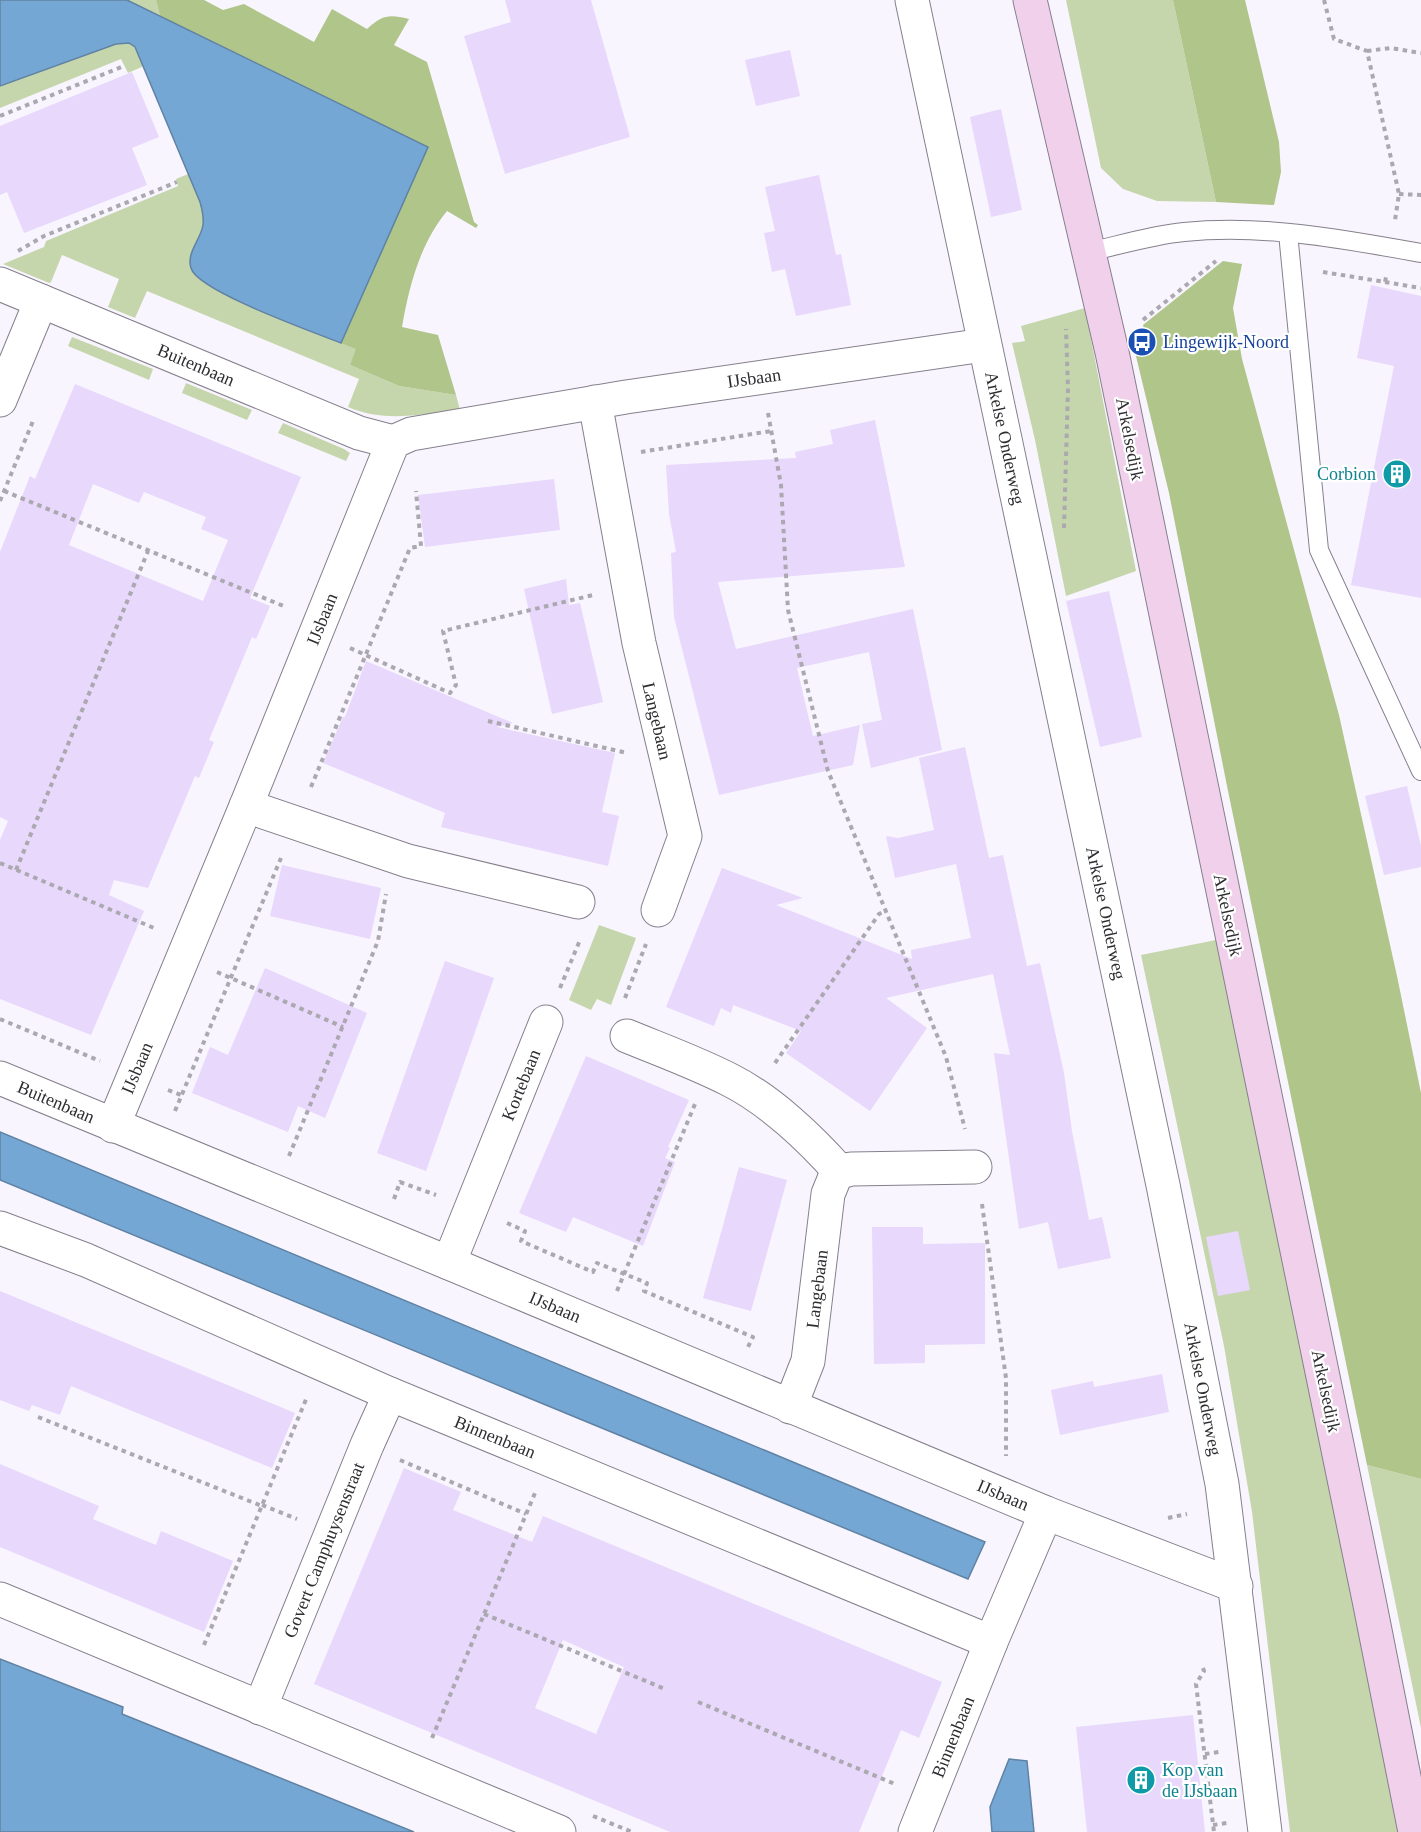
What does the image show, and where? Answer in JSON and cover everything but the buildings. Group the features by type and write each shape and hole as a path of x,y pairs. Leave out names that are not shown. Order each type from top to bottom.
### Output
{"main road":[{"name":"Arkelsedijk","path":"1030,0 1099,293 1415,1832"}],"street":[{"name":"Arkelse Onderweg","path":"912,0 1163,1185 1222,1484 1265,1832"},
{"name":"Buitenbaan","path":"0,284 359,433 393,442"},
{"path":"0,400 41,301"},
{"name":"IJsbaan","path":"984,345 595,402 411,434 393,442 246,806 113,1126 449,1263 1046,1513 1236,1586"},
{"name":"Langebaan","path":"595,402 649,689 685,836 658,910"},
{"path":"246,806 393,856 578,902"},
{"name":"Kortebaan","path":"449,1263 546,1022"},
{"path":"624,1022 753,1094 816,1145 840,1172 863,1167 975,1167"},
{"name":"Buitenbaan","path":"0,1078 113,1126"},
{"name":"Langebaan","path":"790,1407 808,1361 828,1194 832,1182 840,1172"},
{"name":"Binnenbaan","path":"0,1228 86,1260 390,1394 991,1642"},
{"name":"Govert Camphuysenstraat","path":"260,1708 390,1394"},
{"name":"Binnenbaan","path":"915,1832 991,1642 1046,1513"},
{"path":"0,1599 559,1832"}],"lane":[{"path":"1089,252 1181,232 1224,229 1349,240 1421,253"},
{"path":"1288,233 1319,550 1421,771"}],"path":[{"path":"1324,0 1334,39 1367,51 1391,48 1421,53"},
{"path":"1367,51 1399,194 1385,282"},
{"path":"0,116 124,66"},
{"path":"16,252 44,236 177,182"},
{"path":"1399,194 1421,195"},
{"path":"1138,324 1222,256"},
{"path":"1292,267 1421,288"},
{"path":"1061,534 1066,514 1068,389 1066,330 1074,305 1099,293"},
{"path":"767,411 781,485 788,610 828,771 946,1057 975,1167 984,1214 1006,1378 1005,1463"},
{"path":"0,501 35,417"},
{"path":"605,458 771,431"},
{"path":"4,491 291,609"},
{"path":"15,870 148,550"},
{"path":"316,634 450,693 456,685 443,631 628,586"},
{"path":"488,721 667,763"},
{"path":"289,1156 378,941 393,856"},
{"path":"0,863 158,930"},
{"path":"624,1022 658,910"},
{"path":"753,1094 879,914 887,910"},
{"path":"546,1022 581,937"},
{"path":"183,957 343,1027"},
{"path":"0,1019 181,1095"},
{"path":"602,1327 709,1071"},
{"path":"201,1652 308,1394"},
{"path":"38,1417 262,1506"},
{"path":"428,1747 549,1459"},
{"path":"399,1460 526,1514"},
{"path":"484,1614 665,1689"},
{"path":"698,1702 929,1797"}],"green space":[{"path":"126,0 156,0 160,16"},
{"path":"156,0 204,0 223,10 244,4 314,42 332,9 367,29 386,17 396,16 409,19 394,45 427,62 474,222 478,225 476,228 447,211 430,237 417,266 402,327 438,335 456,395 399,386 350,365 356,349 341,343 427,147 160,16"},
{"path":"1066,0 1173,0 1216,202 1157,201 1123,189 1101,168"},
{"path":"1173,0 1245,0 1279,142 1281,172 1274,205 1216,202"},
{"path":"129,43 137,50 144,66 128,73 121,59 0,108 0,86 103,48"},
{"path":"188,174 199,198 203,217 201,233 190,260 357,349 350,365 399,386 456,395 460,410 403,416 362,412 348,407 359,379 147,291 135,318 108,307 119,279 62,255 49,283 3,264 44,247 46,241 178,186 176,179"},
{"path":"1223,261 1242,264 1233,308 1242,359 1339,715 1421,1093 1421,1479 1367,1465 1169,493 1135,352 1147,341 1143,325"},
{"path":"1085,308 1136,571 1066,596 1035,440 1012,343 1025,341 1021,326"},
{"path":"72,337 153,369 149,380 68,346"},
{"path":"186,383 252,410 247,420 182,393"},
{"path":"283,423 344,449 350,453 346,461 278,433"},
{"path":"599,925 636,938 611,1005 597,999 591,1010 569,1000"},
{"path":"1216,940 1288,1274 1398,1832 1290,1832 1252,1512 1224,1346 1141,955"},
{"path":"1367,1465 1421,1479 1421,1728"}],"water":[{"path":"0,0 127,0 428,147 341,343 284,321 213,288 198,277 191,268 190,257 203,225 200,202 135,47 129,43 116,44 0,86"},
{"path":"0,1132 985,1542 968,1579 0,1180"},
{"path":"0,1659 123,1707 122,1714 414,1832 0,1832"},
{"path":"1009,1759 1027,1761 1034,1832 992,1832 990,1807"}],"place":[{"name":"Lingewijk-Noord","path":"1142,342"},
{"name":"Corbion","path":"1397,474"},
{"name":"Kop van de IJsbaan","path":"1141,1780"}]}
